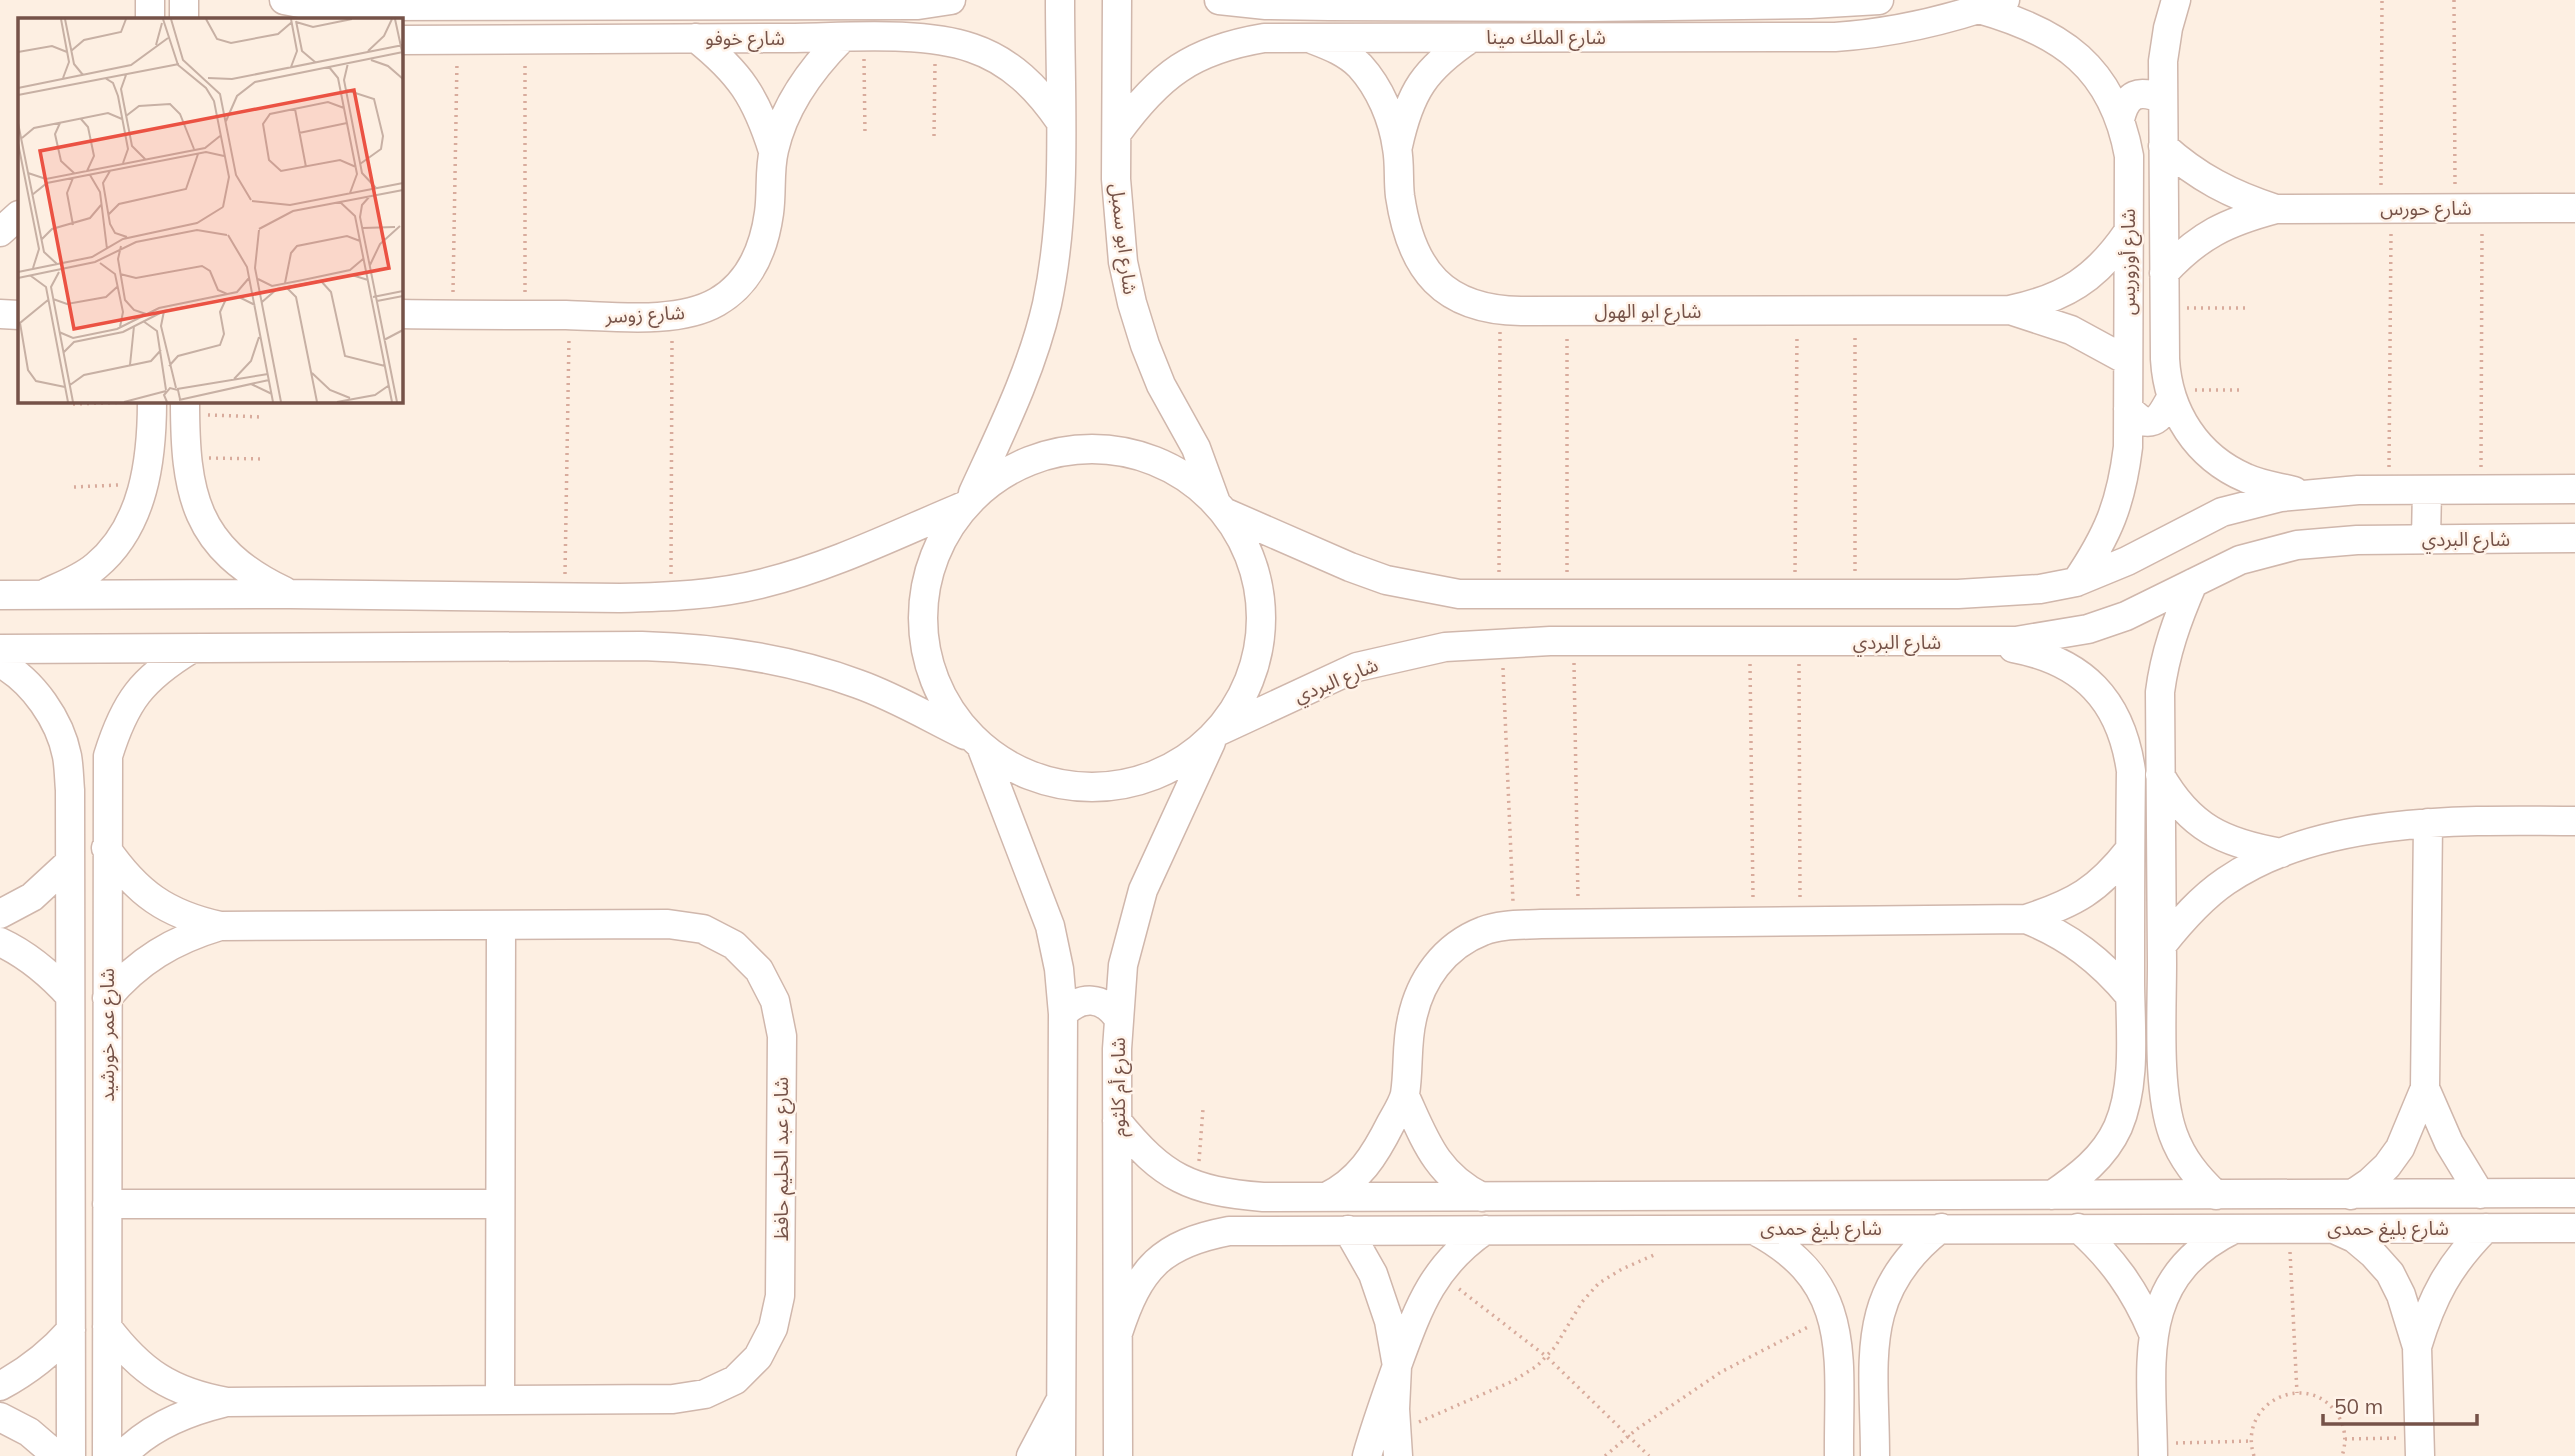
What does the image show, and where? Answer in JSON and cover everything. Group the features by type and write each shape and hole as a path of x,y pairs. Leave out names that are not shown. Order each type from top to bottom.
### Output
{"street":[{"path":"150,0 150,18"},
{"path":"184,0 184,18"},
{"name":"شارع خوفو","path":"284,0 337,12 434,3 918,5 951,0"},
{"path":"1060,0 1061,204 1056,255 1046,306 1018,391 966,503 943,536 928,570 922,606 924,643 933,679 950,712 978,743 1050,926 1059,969 1063,1014 1061,1456"},
{"name":"شارع ابو سمبل","path":"1116,0 1118,223 1132,303 1161,385 1196,448 1220,507"},
{"name":"شارع الملك مينا","path":"1222,1 1472,3 1879,0"},
{"name":"شارع الملك مينا","path":"1116,133 1137,105 1174,72 1208,52 1235,43 1265,38 1835,37 1908,29 2005,0"},
{"name":"شارع أوزوريس","path":"2176,0 2163,61 2165,359 2170,394 2182,422 2199,446 2222,465 2248,479 2307,493"},
{"path":"1222,1 1218,22 1224,35 1235,43"},
{"path":"918,5 927,10 932,19 927,39"},
{"name":"شارع أوزوريس","path":"1979,9 2015,19 2049,34 2079,57 2103,86 2120,120 2129,156 2128,447 2124,483 2113,518 2098,550 2076,582"},
{"name":"شارع زوسر","path":"696,38 723,60 746,87 763,117 773,151"},
{"name":"شارع زوسر","path":"402,314 672,315 696,311 718,302 737,287 752,268 762,247 769,213 773,151 784,119 799,89 818,62 853,38"},
{"name":"شارع ابو الهول","path":"1308,38 1337,48 1359,65 1378,90 1398,148 1405,226 1414,252 1429,275 1449,293 1474,305 1500,311 2010,310 2039,304 2066,293 2112,256 2128,232"},
{"name":"شارع ابو الهول","path":"1398,148 1405,115 1420,84 1443,57 1471,38"},
{"name":"شارع خوفو","path":"402,40 927,39 974,49 1000,61 1044,98 1060,121"},
{"path":"2120,120 2129,99 2138,93 2150,93 2163,99"},
{"name":"شارع حورس","path":"2163,146 2186,167 2214,185 2244,199 2276,209"},
{"name":"شارع حورس","path":"2164,273 2185,250 2213,231 2244,217 2276,209 2575,208"},
{"path":"0,232 18,216"},
{"name":"شارع ابو الهول","path":"2010,310 2071,330 2128,361"},
{"path":"0,314 18,315"},
{"path":"2128,409 2142,421 2154,421 2159,418 2170,394"},
{"path":"152,406 160,423 172,425 182,419 185,407"},
{"path":"39,595 71,582 96,566 118,541 135,513 145,484 152,406"},
{"path":"185,407 186,458 191,491 206,525 228,555 257,578 290,594"},
{"path":"0,595 670,597 717,592 764,583 809,570 966,503 1000,475 1035,458 1074,449 1113,450 1151,459 1186,477 1220,507 1245,545 1250,558 1258,583 1262,623 1255,663 1240,700 1215,734 1189,757 1161,772 1130,782 1099,786 1067,785 1036,777 1007,764 978,743 859,684 794,664 719,650 642,646 0,649"},
{"path":"1220,507 1350,567 1386,580 1459,594 1808,595 2006,592 2076,582 2127,561 2222,512 2251,503 2307,493 2575,489"},
{"path":"2426,539 2427,490"},
{"name":"شارع البردي","path":"1215,734 1357,667 1445,647 1502,642 1983,642 2048,637 2126,616 2240,560 2297,545 2336,541 2575,538"},
{"path":"2193,583 2171,635 2160,692 2162,1044 2167,1109 2173,1133 2183,1157 2198,1178 2216,1195"},
{"path":"1808,595 1809,641"},
{"path":"1983,642 2040,653 2063,663 2084,678 2103,697 2117,719 2127,743 2130,771 2130,1043 2125,1108 2117,1130 2105,1150 2090,1167 2052,1195"},
{"name":"شارع عمر خورشيد","path":"107,1456 108,756 118,722 137,692 162,666 192,648"},
{"name":"شارع عمر خورشيد","path":"0,663 33,689 54,720 67,755 70,790 71,1456"},
{"name":"شارع أم كلثوم","path":"1118,1456 1118,1018 1123,965 1143,890 1215,734"},
{"path":"2130,771 2140,765 2151,765 2162,777 2177,802 2198,824 2223,839 2250,848 2281,853"},
{"path":"70,790 92,784 106,792"},
{"path":"2162,945 2203,899 2227,881 2281,853 2355,833 2428,823 2575,821"},
{"path":"2351,1195 2370,1182 2400,1148 2425,1088 2428,823"},
{"name":"شارع عبد الحليم حافظ","path":"106,848 122,871 166,908 192,919 220,926 668,924 703,929 734,945 759,970 775,1001 782,1049 780,1296 774,1328 758,1357 735,1380 705,1394 673,1399 227,1402 198,1397 162,1381 146,1371 107,1327"},
{"path":"1326,1197 1342,1189 1370,1161 1405,1096 1411,1020 1419,993 1435,966 1457,945 1484,931 1514,925 1578,923 2026,919 2056,910 2085,895 2110,875 2130,849"},
{"path":"0,914 32,897 70,862"},
{"path":"2026,919 2072,941 2093,957 2130,996"},
{"path":"500,1400 501,925"},
{"name":"شارع عبد الحليم حافظ","path":"107,998 124,978 168,945 220,926"},
{"path":"0,942 32,960 52,976 70,996"},
{"path":"1063,1014 1071,1006 1092,999 1103,1002 1118,1018"},
{"path":"2130,1043 2142,1052 2157,1049 2162,1044"},
{"path":"2425,1088 2449,1143 2480,1194"},
{"path":"1405,1096 1438,1163 1458,1182 1482,1197"},
{"name":"شارع بليغ حمدى","path":"1117,1121 1139,1148 1166,1170 1198,1188 1263,1198 2480,1194 2572,1211"},
{"path":"2289,1228 2295,1195"},
{"path":"1682,1196 1682,1229"},
{"path":"1263,1198 1259,1203 1257,1217 1265,1230"},
{"path":"107,1204 500,1204"},
{"name":"شارع بليغ حمدى","path":"1118,1333 1128,1302 1145,1274 1169,1251 1197,1237 1229,1231 2486,1227 2572,1211"},
{"path":"2332,1227 2354,1238 2373,1254 2390,1273 2401,1295 2417,1348 2420,1447"},
{"path":"2417,1348 2436,1293 2449,1269 2486,1227"},
{"path":"1751,1228 1777,1242 1799,1260 1817,1282 1834,1325 1839,1456"},
{"path":"1875,1456 1875,1338 1880,1312 1896,1276 1920,1245 1941,1228"},
{"path":"2078,1228 2115,1265 2143,1309 2152,1333 2153,1450"},
{"path":"2152,1333 2172,1280 2189,1257 2211,1240 2236,1228"},
{"path":"1348,1230 1382,1297 1397,1366 1397,1444"},
{"path":"1367,1456 1382,1406 1421,1301 1438,1273 1465,1244 1485,1230"},
{"path":"1834,1325 1861,1327 1875,1338"},
{"path":"0,1386 27,1371 50,1353 71,1330"},
{"path":"1031,1456 1061,1400"},
{"name":"شارع عبد الحليم حافظ","path":"122,1456 148,1434 173,1419 227,1402"},
{"path":"0,1417 29,1432 57,1456"}],"path":[{"path":"2382,0 2389,490"},
{"path":"2454,0 2468,208 2481,490"},
{"path":"853,38 865,134"},
{"path":"453,315 457,39"},
{"path":"525,39 525,315"},
{"path":"927,39 934,136"},
{"path":"2164,307 2248,308"},
{"path":"1797,310 1808,595"},
{"path":"1855,594 1856,310"},
{"path":"1499,595 1500,311"},
{"path":"1567,311 1567,595"},
{"path":"670,597 672,315"},
{"path":"565,597 569,316"},
{"path":"2170,394 2244,390"},
{"path":"74,404 152,406"},
{"path":"185,407 262,417"},
{"path":"186,458 265,459"},
{"path":"74,487 145,484"},
{"path":"1574,641 1578,923"},
{"path":"1800,920 1809,641"},
{"path":"1502,642 1514,925"},
{"path":"1749,642 1754,921"},
{"path":"1198,1188 1203,1109"},
{"path":"2289,1228 2297,1393"},
{"path":"1397,1444 1531,1370 1547,1357 1582,1302 1598,1283 1622,1269 1662,1252"},
{"path":"1438,1273 1547,1357 1649,1456"},
{"path":"1605,1456 1629,1436 1721,1372 1834,1325"},
{"path":"2254,1456 2250,1441 2252,1429 2263,1407 2284,1395 2297,1393 2320,1398 2330,1406 2343,1427 2345,1439 2342,1456"},
{"path":"2345,1439 2420,1447"},
{"path":"2153,1450 2250,1441"}]}
